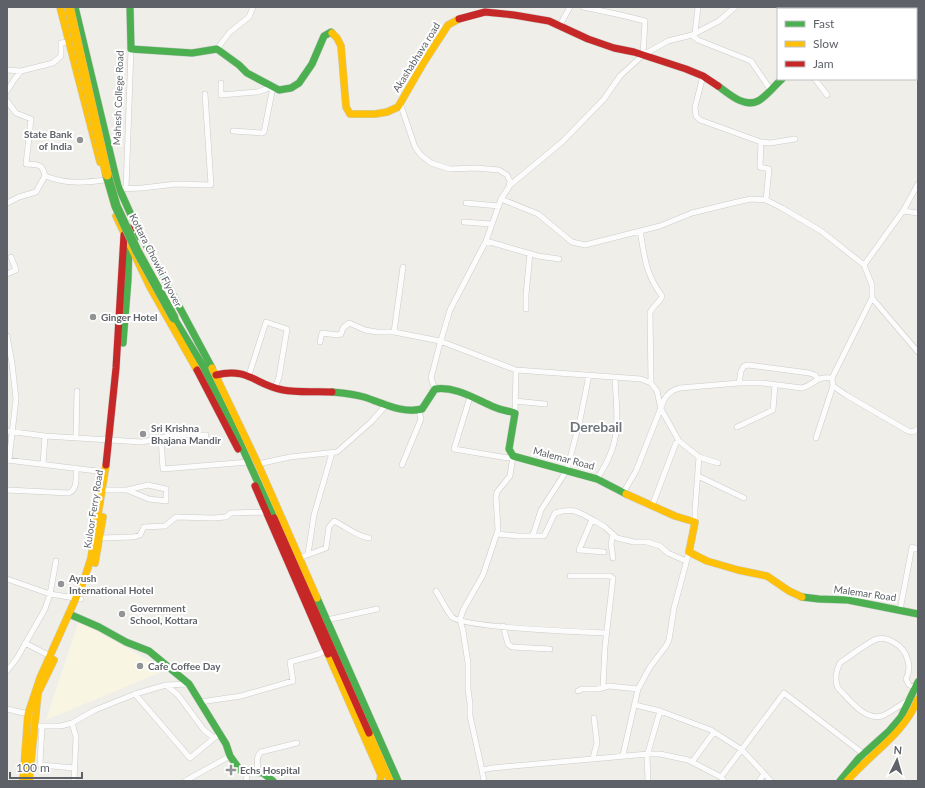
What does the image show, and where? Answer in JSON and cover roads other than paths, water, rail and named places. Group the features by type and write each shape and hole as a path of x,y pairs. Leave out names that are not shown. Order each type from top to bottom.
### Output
{"main road":[{"path":"60,7 91,131 115,214 124,235 173,329 215,402 247,462 390,781"},
{"name":"Kottara Chowki Flyover","path":"68,7 104,164 116,206 137,251 174,318 203,366 247,462"},
{"path":"75,7 123,189 138,229 216,375 304,556 326,620 398,781"},
{"name":"Mahesh College Road","path":"130,7 131,49"},
{"name":"Akashabhava road","path":"217,49 239,65 247,73 267,85 279,90 294,86 302,78 318,53 324,36 331,32 337,38 341,46 346,107 350,114 381,114 391,111 398,106 448,25 461,18 484,10 549,21 588,39 680,67 703,76 734,99 743,102 758,101 781,80"},
{"path":"131,49 192,53 217,49"},
{"path":"124,235 138,229"},
{"path":"129,244 138,229"},
{"name":"Kuloor Ferry Road","path":"78,599 89,582 98,550 107,490 124,235"},
{"name":"Kuloor Ferry Road","path":"29,781 38,726 38,693 47,676 72,615 91,558 111,440 128,280 129,244"},
{"path":"216,375 226,372 249,375 275,388 292,391 333,392 360,396 402,410 419,411 422,409 435,389 440,388 451,390 495,408 515,413 509,449 513,456"},
{"name":"Malemar Road","path":"513,456 597,479 652,506 675,516 695,522"},
{"path":"269,512 326,650 381,775 380,781"},
{"path":"688,557 695,522"},
{"name":"Malemar Road","path":"688,557 707,560 738,570 768,576 789,591 803,597 848,600 918,614"},
{"path":"72,615 149,652 189,684 210,716 217,736 226,744 230,756 240,770 263,773 273,781"},
{"name":"Kuloor Ferry Road","path":"23,781 28,714 40,678 72,615"},
{"path":"840,781 866,756 897,732 905,723 912,713 916,684"},
{"path":"847,781 866,756"}],"street":[{"path":"217,49 230,32 249,17 253,7"},
{"path":"560,25 570,7"},
{"path":"583,7 645,21 643,55"},
{"path":"693,34 698,7"},
{"path":"435,389 431,378 440,341 450,310 486,241 501,199 509,187 562,142 604,99 620,76 643,55 668,41 693,34 719,21 735,7"},
{"path":"693,34 698,40 751,61 770,89"},
{"path":"7,70 22,71 53,63 61,56 61,43 68,42"},
{"name":"Mahesh College Road","path":"123,189 131,49"},
{"path":"7,91 22,71"},
{"path":"703,76 696,101 696,116 700,120 761,142 770,143 795,139"},
{"path":"816,80 827,95"},
{"path":"220,83 221,95 257,92 273,87 264,132 233,132"},
{"path":"123,189 176,184 211,185 205,94"},
{"path":"7,101 16,113 31,119 26,164 40,165 46,176 62,182 91,182 105,180"},
{"path":"400,103 415,147 421,155 431,163 450,169 476,168 499,170 510,178 509,187"},
{"path":"761,142 760,167 769,169 766,200"},
{"path":"7,203 19,196 36,192 46,176"},
{"path":"864,265 903,210 918,184"},
{"path":"501,199 538,214 558,232 579,245 592,244 660,226 692,213 751,199 766,200 821,231 864,265 872,285 872,298 832,378 834,386 816,438"},
{"path":"466,203 499,206"},
{"path":"903,210 918,213"},
{"path":"464,222 492,224"},
{"path":"640,231 650,279 662,296 651,309 650,313 651,383"},
{"path":"486,241 559,259"},
{"path":"526,309 530,253"},
{"path":"7,274 16,270 11,256"},
{"path":"394,332 403,267"},
{"path":"872,298 918,352"},
{"path":"249,375 266,322 287,328 279,377 275,388"},
{"path":"320,342 322,333 341,334 343,328 349,323 365,330 394,332 440,341 516,370 641,379 651,383 657,391 661,409 679,441 699,457 718,463"},
{"path":"7,336 16,399 10,431 8,460 105,472"},
{"path":"739,383 741,371 744,366 748,365 809,373 818,378"},
{"path":"515,413 516,370"},
{"path":"533,534 540,510 568,470 589,375"},
{"path":"597,479 610,457 613,447 617,423 615,378"},
{"path":"623,493 636,471 668,394 680,388 739,383 802,388 808,386 818,378 832,378"},
{"path":"737,427 773,410 775,385"},
{"path":"834,386 846,395 908,431 913,432 918,429"},
{"path":"76,438 77,391"},
{"path":"470,397 454,449 508,458 513,456 510,476 497,492 497,534 483,575 463,610 460,620 468,663 470,716 484,781"},
{"path":"515,401 545,404"},
{"path":"258,464 290,457 337,452 371,422 387,404"},
{"path":"402,465 421,419 419,411"},
{"path":"10,431 45,436 142,442 172,435 206,435"},
{"path":"43,464 45,436"},
{"path":"161,438 163,469 247,462"},
{"path":"652,506 676,443"},
{"path":"304,556 332,453"},
{"path":"695,522 699,457"},
{"path":"7,490 70,493 75,488 76,468"},
{"path":"698,476 744,498"},
{"path":"107,490 128,490 148,485 166,488 166,501 149,498 128,490"},
{"path":"497,534 544,536 555,513 573,510 605,527 617,538 634,542 647,542 660,546 668,553 688,557 674,608 668,643 650,667 638,689 623,755"},
{"path":"100,538 134,537 140,535 144,527 165,526 176,516 213,518 226,517 231,513 269,512"},
{"path":"304,556 326,548 329,527 334,521 343,524 348,530 359,536 369,538"},
{"path":"595,521 592,522 587,530 579,550 604,552"},
{"path":"613,534 611,544 613,558"},
{"path":"900,610 912,547 918,549"},
{"path":"7,671 17,658 45,609 50,594 56,561"},
{"path":"570,576 610,576 613,578 603,687"},
{"path":"7,579 50,594 78,599"},
{"path":"436,591 452,617 460,620 478,624 607,633"},
{"path":"326,620 377,609"},
{"path":"503,626 508,644 512,647 550,649"},
{"path":"914,699 881,716 873,716 864,713 838,688 836,678 840,663 876,639 886,639 894,642 907,657 909,666 906,682 909,685 916,684"},
{"path":"25,643 50,656"},
{"path":"200,702 241,696 292,681 290,662 319,654 326,650"},
{"path":"74,768 40,764 38,726 61,726 72,723 95,710 135,694 166,685 189,684"},
{"path":"135,694 190,758 217,736 204,730 178,695 166,685"},
{"path":"578,691 582,689 609,686 638,689"},
{"path":"482,770 623,755 660,754 688,760 723,779 742,750 784,694 866,756"},
{"path":"634,705 660,711 714,732 742,750 771,781"},
{"path":"7,709 28,714"},
{"path":"648,781 648,754 660,711"},
{"path":"593,758 597,743 594,718"},
{"path":"72,723 76,737 74,781"},
{"path":"692,762 714,732"},
{"path":"258,773 257,759 261,752 297,743"},
{"path":"185,781 230,756"},
{"path":"246,781 248,771"},
{"path":"759,781 764,774"}],"place":[{"name":"State Bank of India","path":"80,140"},
{"name":"Ginger Hotel","path":"93,317"},
{"name":"Sri Krishna Bhajana Mandir","path":"143,434"},
{"name":"Ayush International Hotel","path":"61,584"},
{"name":"Government School, Kottara","path":"122,614"},
{"name":"Cafe Coffee Day","path":"140,666"},
{"name":"Echs Hospital","path":"231,770"}],"district":[{"name":"Derebail","path":"596,426"}]}
